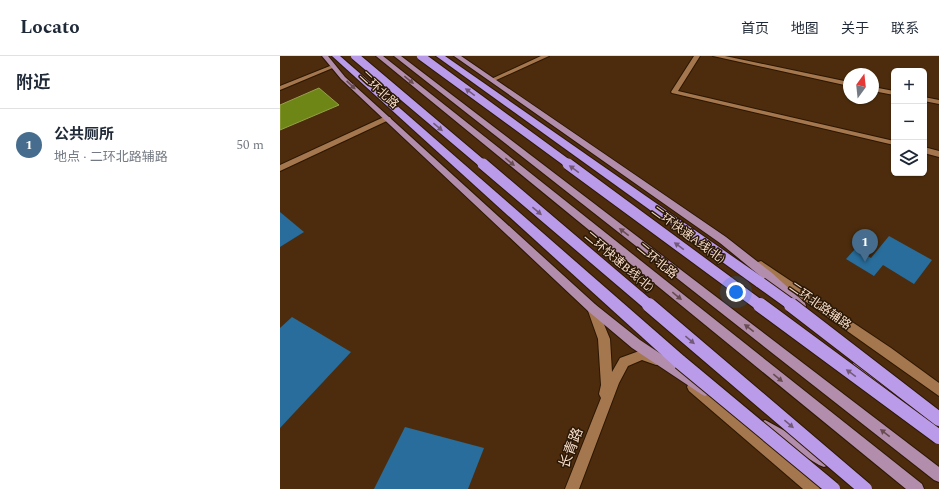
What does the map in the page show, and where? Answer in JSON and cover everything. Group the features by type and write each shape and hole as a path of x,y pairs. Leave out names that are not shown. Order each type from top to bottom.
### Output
{"highway":[{"path":"336,56 686,367 833,489"},
{"name":"二环快速B线(北)","path":"355,56 865,489"},
{"name":"二环快速A线(北)","path":"421,56 939,437"},
{"path":"440,56 487,83 782,298 939,419"}],"main road":[{"name":"二环北路","path":"325,56 332,67 387,119 592,308 618,330 661,361 720,399 872,489"},
{"name":"二环北路","path":"379,56 917,489"},
{"name":"二环北路","path":"397,56 939,475"},
{"path":"457,56 487,83 700,224 746,258 791,297 939,445"}],"street":[{"path":"487,83 546,56"},
{"path":"697,56 674,92 891,143"},
{"path":"716,56 843,83"},
{"path":"280,88 332,67"},
{"path":"879,90 891,92"},
{"path":"927,100 939,102"},
{"path":"280,168 387,119"},
{"path":"927,151 939,154"},
{"name":"二环北路辅路","path":"700,224 887,352 939,390"},
{"path":"592,308 604,339 607,386 599,419"},
{"path":"599,419 614,380 624,362 642,355 661,361 813,489"},
{"name":"长青路","path":"572,489 599,419"}],"shaded area":[{"path":"319,88 339,105 280,130 280,105"}],"building":[{"path":"280,212 304,232 280,247"},
{"path":"889,236 932,260 914,284 883,265 874,276 846,259 855,249 871,258"},
{"path":"292,317 351,352 280,428 280,328"},
{"path":"405,427 484,448 468,489 374,489"}],"place":[{"name":"公共厕所","path":"865,262"}]}
